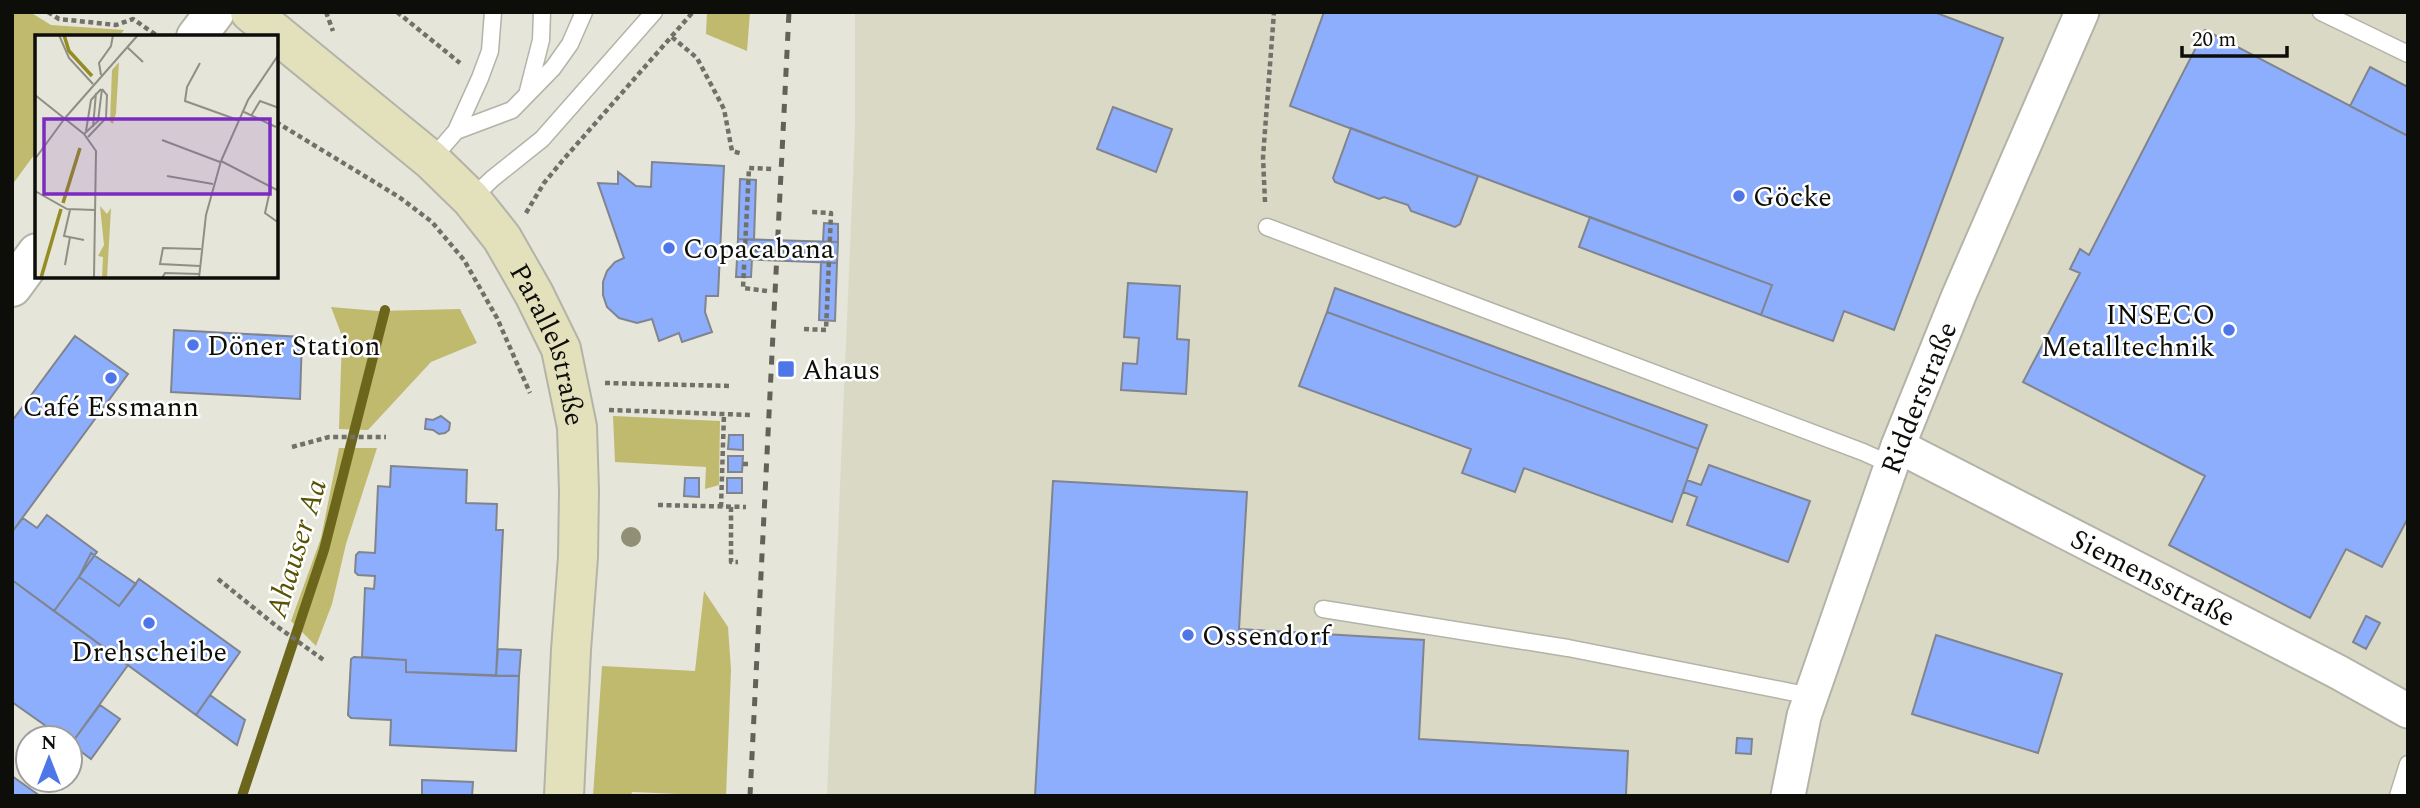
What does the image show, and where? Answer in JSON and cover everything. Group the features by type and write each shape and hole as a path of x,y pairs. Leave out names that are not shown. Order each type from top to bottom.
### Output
{"main road":[{"name":"Parallelstraße","path":"250,12 431,160 471,199 502,238 561,349 577,427 579,491 578,557 570,650 564,796"}],"street":[{"path":"198,35 215,12"},
{"name":"Ridderstraße","path":"1788,796 1804,716 1895,456 2076,14"},
{"path":"12,287 35,256"},
{"name":"Siemensstraße","path":"1895,456 2326,666 2408,711"}],"lane":[{"path":"431,160 456,131 490,51 493,12"},
{"path":"528,93 541,40 542,12"},
{"path":"456,131 512,110 553,68 570,44 584,12"},
{"path":"471,199 542,139 654,12"},
{"path":"2321,12 2408,54"},
{"path":"1267,227 1863,452 1895,456"},
{"path":"1323,609 1568,648 1811,695"},
{"path":"2398,796 2408,764"}],"path":[{"path":"48,12 59,19 116,25 133,19 156,35"},
{"path":"326,12 335,36"},
{"path":"544,183 693,12"},
{"path":"1267,227 1263,157 1274,12"},
{"path":"672,37 697,58 724,109 732,151 743,154"},
{"path":"278,123 399,197 432,222 464,260 497,318 532,397"},
{"path":"767,290 743,288 749,168 774,169"},
{"path":"804,329 827,330 831,214 810,212"},
{"path":"745,249 830,253"},
{"path":"594,383 732,386"},
{"path":"600,410 751,415"},
{"path":"722,507 726,463 724,414"},
{"path":"292,447 328,436 386,436"},
{"path":"658,505 747,507"},
{"path":"732,507 731,562 738,562"},
{"path":"218,579 325,661"}],"shaded area":[{"path":"12,12 30,12 51,25 124,30 120,35 35,35 35,154 12,185"},
{"path":"707,12 750,12 747,51 706,34"},
{"path":"855,12 2408,12 2408,796 827,796 855,129"},
{"path":"331,307 378,311 460,309 477,343 431,362 368,430 339,429 342,336"},
{"path":"613,416 720,421 719,485 705,489 706,467 615,462"},
{"path":"339,448 377,448 346,544 332,604 316,646 291,621 321,538"},
{"path":"704,591 728,627 731,670 726,796 632,792 631,796 593,796 602,666 695,671"}],"building":[{"name":"Göcke","path":"1324,12 1934,12 2003,38 1894,330 1844,311 1833,341 1761,315 1772,285 1290,106"},
{"name":"INSECO Metalltechnik","path":"2205,30 2408,136 2408,518 2382,567 2346,549 2310,618 2169,545 2205,476 2023,382 2080,273 2070,269 2080,249 2089,255"},
{"path":"2370,67 2408,87 2408,136 2350,106"},
{"path":"1113,107 1172,129 1156,172 1097,149"},
{"path":"1351,128 1478,176 1460,224 1455,227 1411,211 1408,205 1384,197 1379,199 1335,182 1333,178"},
{"path":"652,162 724,166 718,296 706,296 705,312 712,332 682,342 679,333 659,341 652,319 637,323 619,318 607,307 603,295 603,282 607,271 615,262 624,258 598,183 618,184 618,172 636,186 651,187"},
{"path":"740,179 756,180 754,240 738,239"},
{"path":"1590,217 1772,285 1761,315 1579,247"},
{"path":"824,223 838,224 838,242 823,242"},
{"path":"738,239 838,242 837,263 737,259"},
{"path":"737,259 752,259 751,277 736,277"},
{"path":"821,262 837,263 835,321 819,320"},
{"path":"1128,283 1180,286 1177,339 1189,340 1186,394 1121,390 1123,363 1137,364 1139,338 1124,337"},
{"path":"1335,288 1707,425 1698,449 1327,312"},
{"path":"1327,312 1698,449 1672,522 1524,468 1515,492 1462,473 1471,449 1299,386"},
{"path":"174,330 302,337 300,399 171,392"},
{"path":"75,336 128,374 12,532 12,421"},
{"path":"441,416 450,423 449,430 439,434 425,429 426,419 433,420"},
{"path":"729,435 743,435 743,450 728,449"},
{"path":"728,456 743,456 742,472 728,472"},
{"path":"1709,465 1810,501 1788,562 1687,525 1697,497 1683,492 1687,480 1701,485"},
{"path":"391,466 467,470 466,503 497,504 496,530 503,530 496,676 406,672 406,660 362,657 365,588 374,589 375,576 358,575 355,572 356,555 359,552 375,553 378,486 390,487"},
{"path":"685,478 699,478 699,497 684,496"},
{"path":"727,478 742,478 742,493 727,493"},
{"name":"Ossendorf","path":"1053,481 1247,492 1239,629 1424,640 1419,739 1628,751 1626,795 1637,796 1035,796"},
{"path":"47,515 97,552 54,611 12,580 12,532 23,518 37,528"},
{"path":"91,553 136,584 119,606 79,577"},
{"path":"79,577 119,606 139,579 240,652 196,715 54,611"},
{"path":"12,580 128,665 84,726 43,724 12,702"},
{"path":"2366,616 2380,623 2366,649 2353,642"},
{"path":"1936,635 2062,674 2038,753 1912,714"},
{"path":"498,649 521,650 519,676 496,676"},
{"path":"351,659 406,660 406,672 519,676 516,751 390,745 391,720 351,718 348,715"},
{"path":"210,695 245,720 237,745 196,715"},
{"path":"100,705 120,719 91,759 84,754 84,727"},
{"path":"1737,738 1752,739 1751,754 1736,753"},
{"path":"12,776 14,794 40,796 12,796"},
{"path":"422,780 473,782 472,796 422,796"}],"waterway":[{"name":"Ahauser Aa","path":"242,796 324,550 385,310"}],"railway":[{"path":"750,796 789,12"}],"place":[{"name":"Göcke","path":"1739,196"},
{"name":"Copacabana","path":"669,248"},
{"name":"INSECO Metalltechnik","path":"2229,330"},
{"name":"Döner Station","path":"193,345"},
{"name":"Ahaus","path":"786,369"},
{"name":"Café Essmann","path":"111,378"},
{"name":"Drehscheibe","path":"149,623"},
{"name":"Ossendorf","path":"1188,635"}]}
